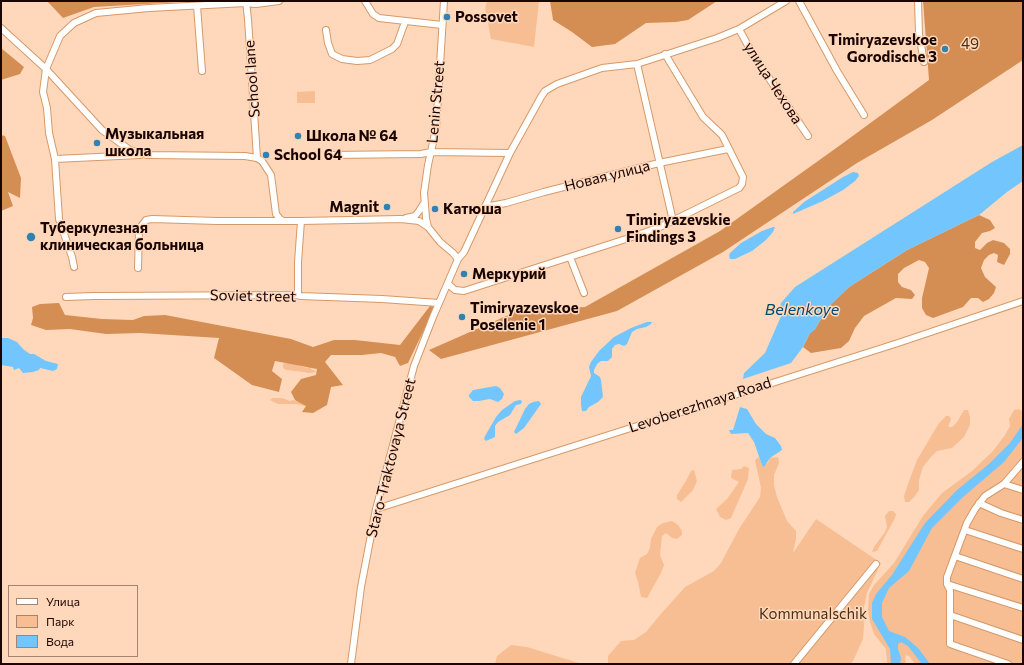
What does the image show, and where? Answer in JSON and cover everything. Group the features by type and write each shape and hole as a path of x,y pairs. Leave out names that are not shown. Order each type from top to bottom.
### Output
{"street":[{"path":"74,267 59,219 55,159 50,139 47,108 43,92 46,69 60,36 74,23 96,13 149,8 246,2 256,4 279,1"},
{"path":"365,1 373,14 376,16 405,22 442,25"},
{"name":"Lenin Street","path":"428,227 424,193 428,165 436,129 444,1"},
{"name":"Staro-Traktovaya Street","path":"351,664 362,581 376,509 410,382 420,352 458,259 464,252 510,153 541,97 550,87 602,68 637,64 697,45 739,29 786,1"},
{"path":"799,1 837,71 864,115"},
{"path":"918,1 919,34 924,62"},
{"name":"School lane","path":"246,2 257,158"},
{"path":"197,6 202,71"},
{"path":"326,30 328,43 332,54 342,59 357,61 370,60 392,49 397,44 405,22"},
{"path":"1,28 46,69 102,130 130,150 145,155"},
{"name":"улица Чехова","path":"739,29 752,53 808,136"},
{"path":"448,284 455,290 464,291 630,238 673,221 736,190 742,184 743,177 722,135 708,123 699,111 665,54"},
{"path":"637,64 673,221"},
{"name":"Новая улица","path":"486,205 490,206 506,203 659,163 728,149"},
{"path":"330,155 421,154 431,152 510,153"},
{"path":"55,159 145,155 245,156 257,158 262,161 271,175 276,214 283,221"},
{"path":"401,219 415,216 424,203"},
{"path":"138,268 139,229 146,220 152,219 217,221 401,219 419,221 428,227 440,242 453,252 458,259"},
{"path":"298,295 298,262 301,221"},
{"path":"570,257 584,293"},
{"name":"Soviet street","path":"66,297 298,295 439,303"},
{"name":"Levoberezhnaya Road","path":"376,509 898,343 1023,301"},
{"path":"1008,664 950,644 950,590 947,584 947,577 965,530 979,503 990,493 1004,484 1023,462"},
{"path":"1004,484 1023,490"},
{"path":"979,503 1001,513 1023,520"},
{"path":"965,530 1023,549"},
{"path":"955,556 1023,579"},
{"path":"794,664 876,564"},
{"path":"947,584 1023,608"},
{"path":"950,615 1023,640"}],"green space":[{"path":"47,1 196,1 94,7 63,18"},
{"path":"487,1 539,1 534,47 491,39 485,8"},
{"path":"550,1 717,1 688,20 646,23 615,44 592,47 553,20"},
{"name":"49","path":"923,1 1023,1 1023,60 932,120 857,163 723,252 617,311 441,359 429,350 520,310 585,307 720,231 929,80"},
{"path":"1,48 24,67 20,74 1,80"},
{"path":"315,91 315,103 297,103 297,92"},
{"path":"1,135 5,136 21,178 20,198 8,192 13,206 1,211"},
{"path":"979,215 990,220 995,228 982,233 975,242 975,248 980,250 987,243 993,240 1004,243 1010,249 1010,254 1004,265 997,262 998,255 994,253 989,255 984,260 981,268 985,277 996,287 994,293 989,299 983,302 978,298 971,298 963,307 933,318 926,315 922,308 922,298 929,268 925,262 919,260 904,268 898,274 898,282 902,287 911,290 915,295 912,299 896,298 864,316 855,328 849,341 841,348 811,353 803,347 810,333 815,329 826,309 849,287 907,250"},
{"path":"59,303 65,315 102,319 133,320 144,316 165,315 291,339 313,347 334,340 355,340 400,345 430,306 435,307 408,363 400,366 395,357 381,353 362,355 331,355 325,362 343,385 331,387 327,405 313,413 302,412 306,406 295,400 291,392 301,379 316,375 317,369 275,361 272,371 282,379 279,392 252,385 214,358 219,338 140,333 106,334 70,329 46,330 31,325 33,318 32,307 40,304"},
{"path":"287,362 307,368 310,366 311,369 317,372 308,373 286,370 283,368 283,364"},
{"path":"273,398 282,398 308,404 305,406 296,404 278,404 270,400"},
{"name":"Kommunalschik","path":"1019,409 1023,412 1023,664 915,664 909,656 906,655 906,664 887,664 886,649 874,634 870,622 868,610 869,594 874,585 894,563 923,516 942,493 972,471 993,451 1010,426 1009,419 1014,410"},
{"path":"964,410 968,410 970,425 964,437 952,448 937,451 930,458 923,467 919,480 919,490 909,502 905,502 904,496 917,460 939,423 946,416 949,416 951,419 948,427 952,427 957,422"},
{"path":"759,457 762,465 768,463 770,458 778,457 779,463 774,475 774,485 777,497 787,521 796,531 793,553 816,519 881,563 867,593 863,611 863,639 853,661 850,664 608,664 608,656 621,641 634,640 646,632 685,587 714,571 721,563 739,529 760,497 761,488 755,460"},
{"path":"744,466 749,468 748,479 731,518 726,520 720,517 716,509 727,499 739,482 731,478 732,470 741,469"},
{"path":"694,470 697,481 693,490 681,502 677,499 677,495 691,471"},
{"path":"889,511 893,511 896,514 895,518 877,551 872,552 885,532 887,527 885,516"},
{"path":"672,521 678,525 682,531 682,535 677,539 672,538 666,533 662,536 660,555 664,565 647,598 641,597 635,573 640,558 647,554 650,548 651,539 657,527 663,523"},
{"path":"511,645 527,647 582,664 495,664 497,656"}],"water":[{"name":"Belenkoye","path":"1023,145 1023,181 979,215 907,250 849,287 826,309 815,329 810,333 803,347 791,363 743,379 744,373 765,353 782,314 779,310 781,303 795,287 992,162"},
{"path":"853,172 858,173 859,176 843,190 823,201 793,214 793,212 804,202"},
{"path":"775,227 773,232 766,240 752,251 735,259 730,259 730,253 741,243 762,231"},
{"path":"647,322 652,322 646,327 632,332 627,344 624,346 619,344 615,345 612,349 612,357 608,361 601,361 597,364 594,373 600,377 603,397 586,411 582,411 581,397 591,376 589,367 599,351 614,337"},
{"path":"1,338 8,338 17,342 30,354 34,354 46,361 58,364 57,369 53,371 40,368 39,370 33,372 23,373 19,368 14,370 13,367 1,365"},
{"path":"496,386 500,388 504,394 502,399 498,402 490,399 473,401 469,397 473,390"},
{"path":"515,401 522,401 521,404 516,405 510,415 498,422 495,426 495,437 486,441 484,439 485,436 496,417 502,410"},
{"path":"539,401 541,404 524,428 516,434 514,432 525,409 529,404"},
{"path":"740,407 747,409 756,424 766,434 775,438 781,446 782,450 770,458 764,467 754,442 748,433 731,434 729,430 733,430"},
{"path":"1023,424 1022,439 1004,462 963,497 932,528 909,571 889,588 882,603 882,617 889,631 905,637 918,648 930,664 922,664 908,646 901,642 898,644 901,658 900,664 891,664 890,649 872,619 872,603 876,594 892,575 925,523 957,490 989,464 1010,443"}],"place":[{"name":"Possovet","path":"447,17"},
{"name":"Timiryazevskoe Gorodische 3","path":"945,49"},
{"name":"Школа № 64","path":"298,136"},
{"name":"Музыкальная школа","path":"97,143"},
{"name":"School 64","path":"266,155"},
{"name":"Magnit","path":"387,207"},
{"name":"Катюша","path":"435,209"},
{"name":"Timiryazevskie Findings 3","path":"618,229"},
{"name":"Туберкулезная клиническая больница","path":"31,237"},
{"name":"Меркурий","path":"464,274"},
{"name":"Timiryazevskoe Poselenie 1","path":"462,317"}]}
